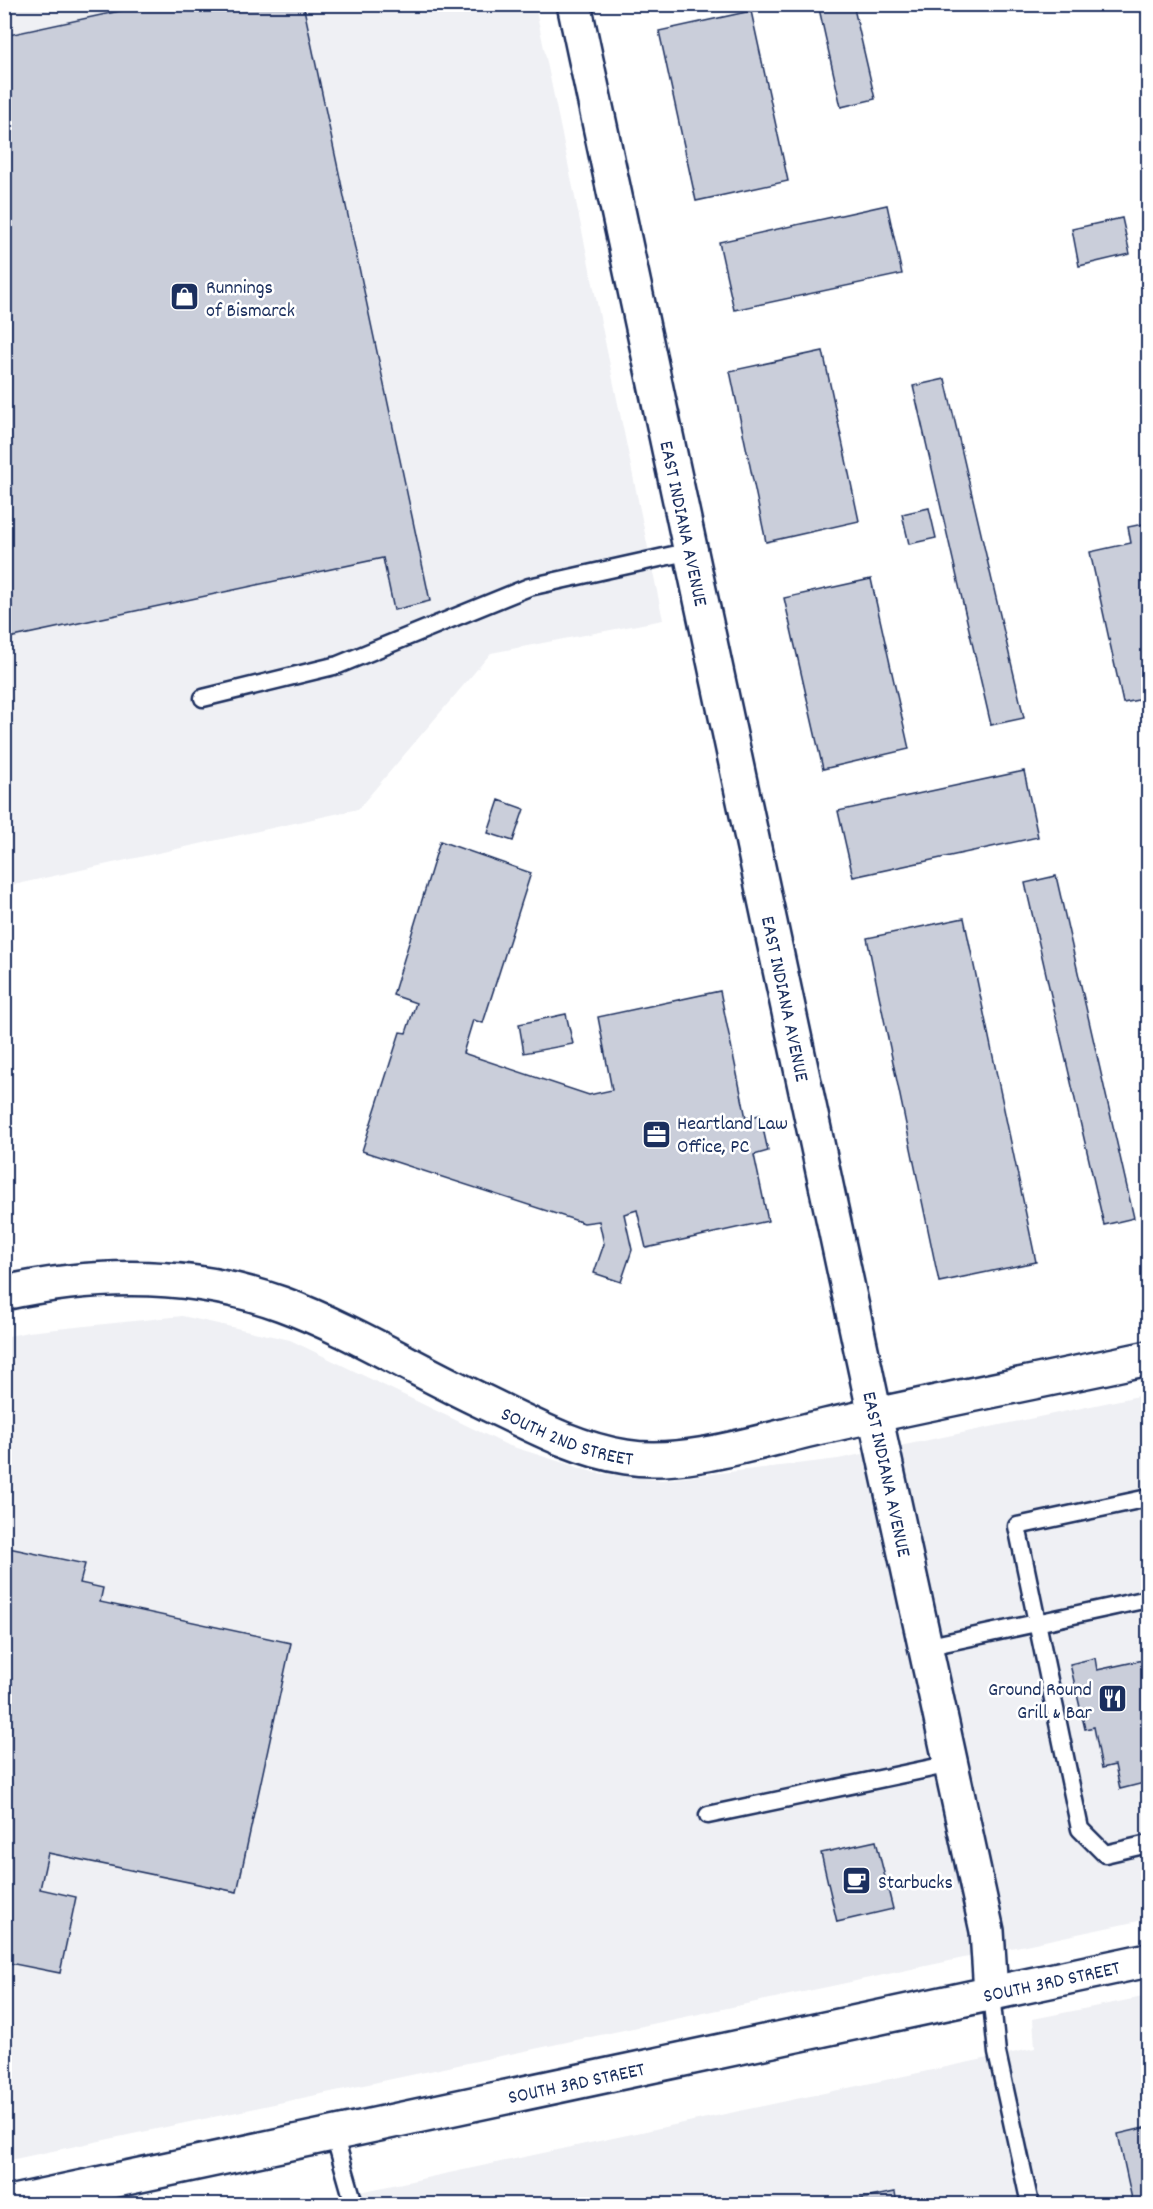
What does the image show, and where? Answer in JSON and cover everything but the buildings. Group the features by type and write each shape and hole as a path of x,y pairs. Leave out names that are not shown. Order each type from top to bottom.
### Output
{"street":[{"name":"EAST INDIANA AVENUE","path":"574,4 987,1931 992,1993"},
{"name":"SOUTH 2ND STREET","path":"4,1293 69,1283 134,1279 199,1283 238,1291 284,1305 312,1317 443,1383 576,1445 628,1458 689,1458 875,1415 1149,1358"},
{"name":"SOUTH 3RD STREET","path":"4,2204 1149,1960"}],"lane":[{"path":"203,698 338,665 529,587 691,551"},
{"path":"1149,1498 1017,1526 1080,1829 1105,1854 1149,1844"},
{"path":"925,1647 1149,1599"},
{"path":"708,1815 951,1764"},
{"path":"992,1993 997,2053 1030,2205"},
{"path":"334,2134 354,2205"}],"shaded area":[{"path":"4,5 535,5 663,620 491,653 358,809 8,886 4,870"},
{"path":"182,1316 290,1340 507,1445 596,1473 662,1480 838,1459 1148,1394 1148,1919 5,2161 4,1337 28,1332"},
{"path":"1148,1996 1148,2204 304,2204 1035,2048 1033,2019"}],"place":[{"name":"Runnings of Bismarck","path":"185,297"},
{"name":"Heartland Law Office, PC","path":"656,1134"},
{"name":"Ground Round Grill & Bar","path":"1113,1699"},
{"name":"Starbucks","path":"857,1881"}]}
